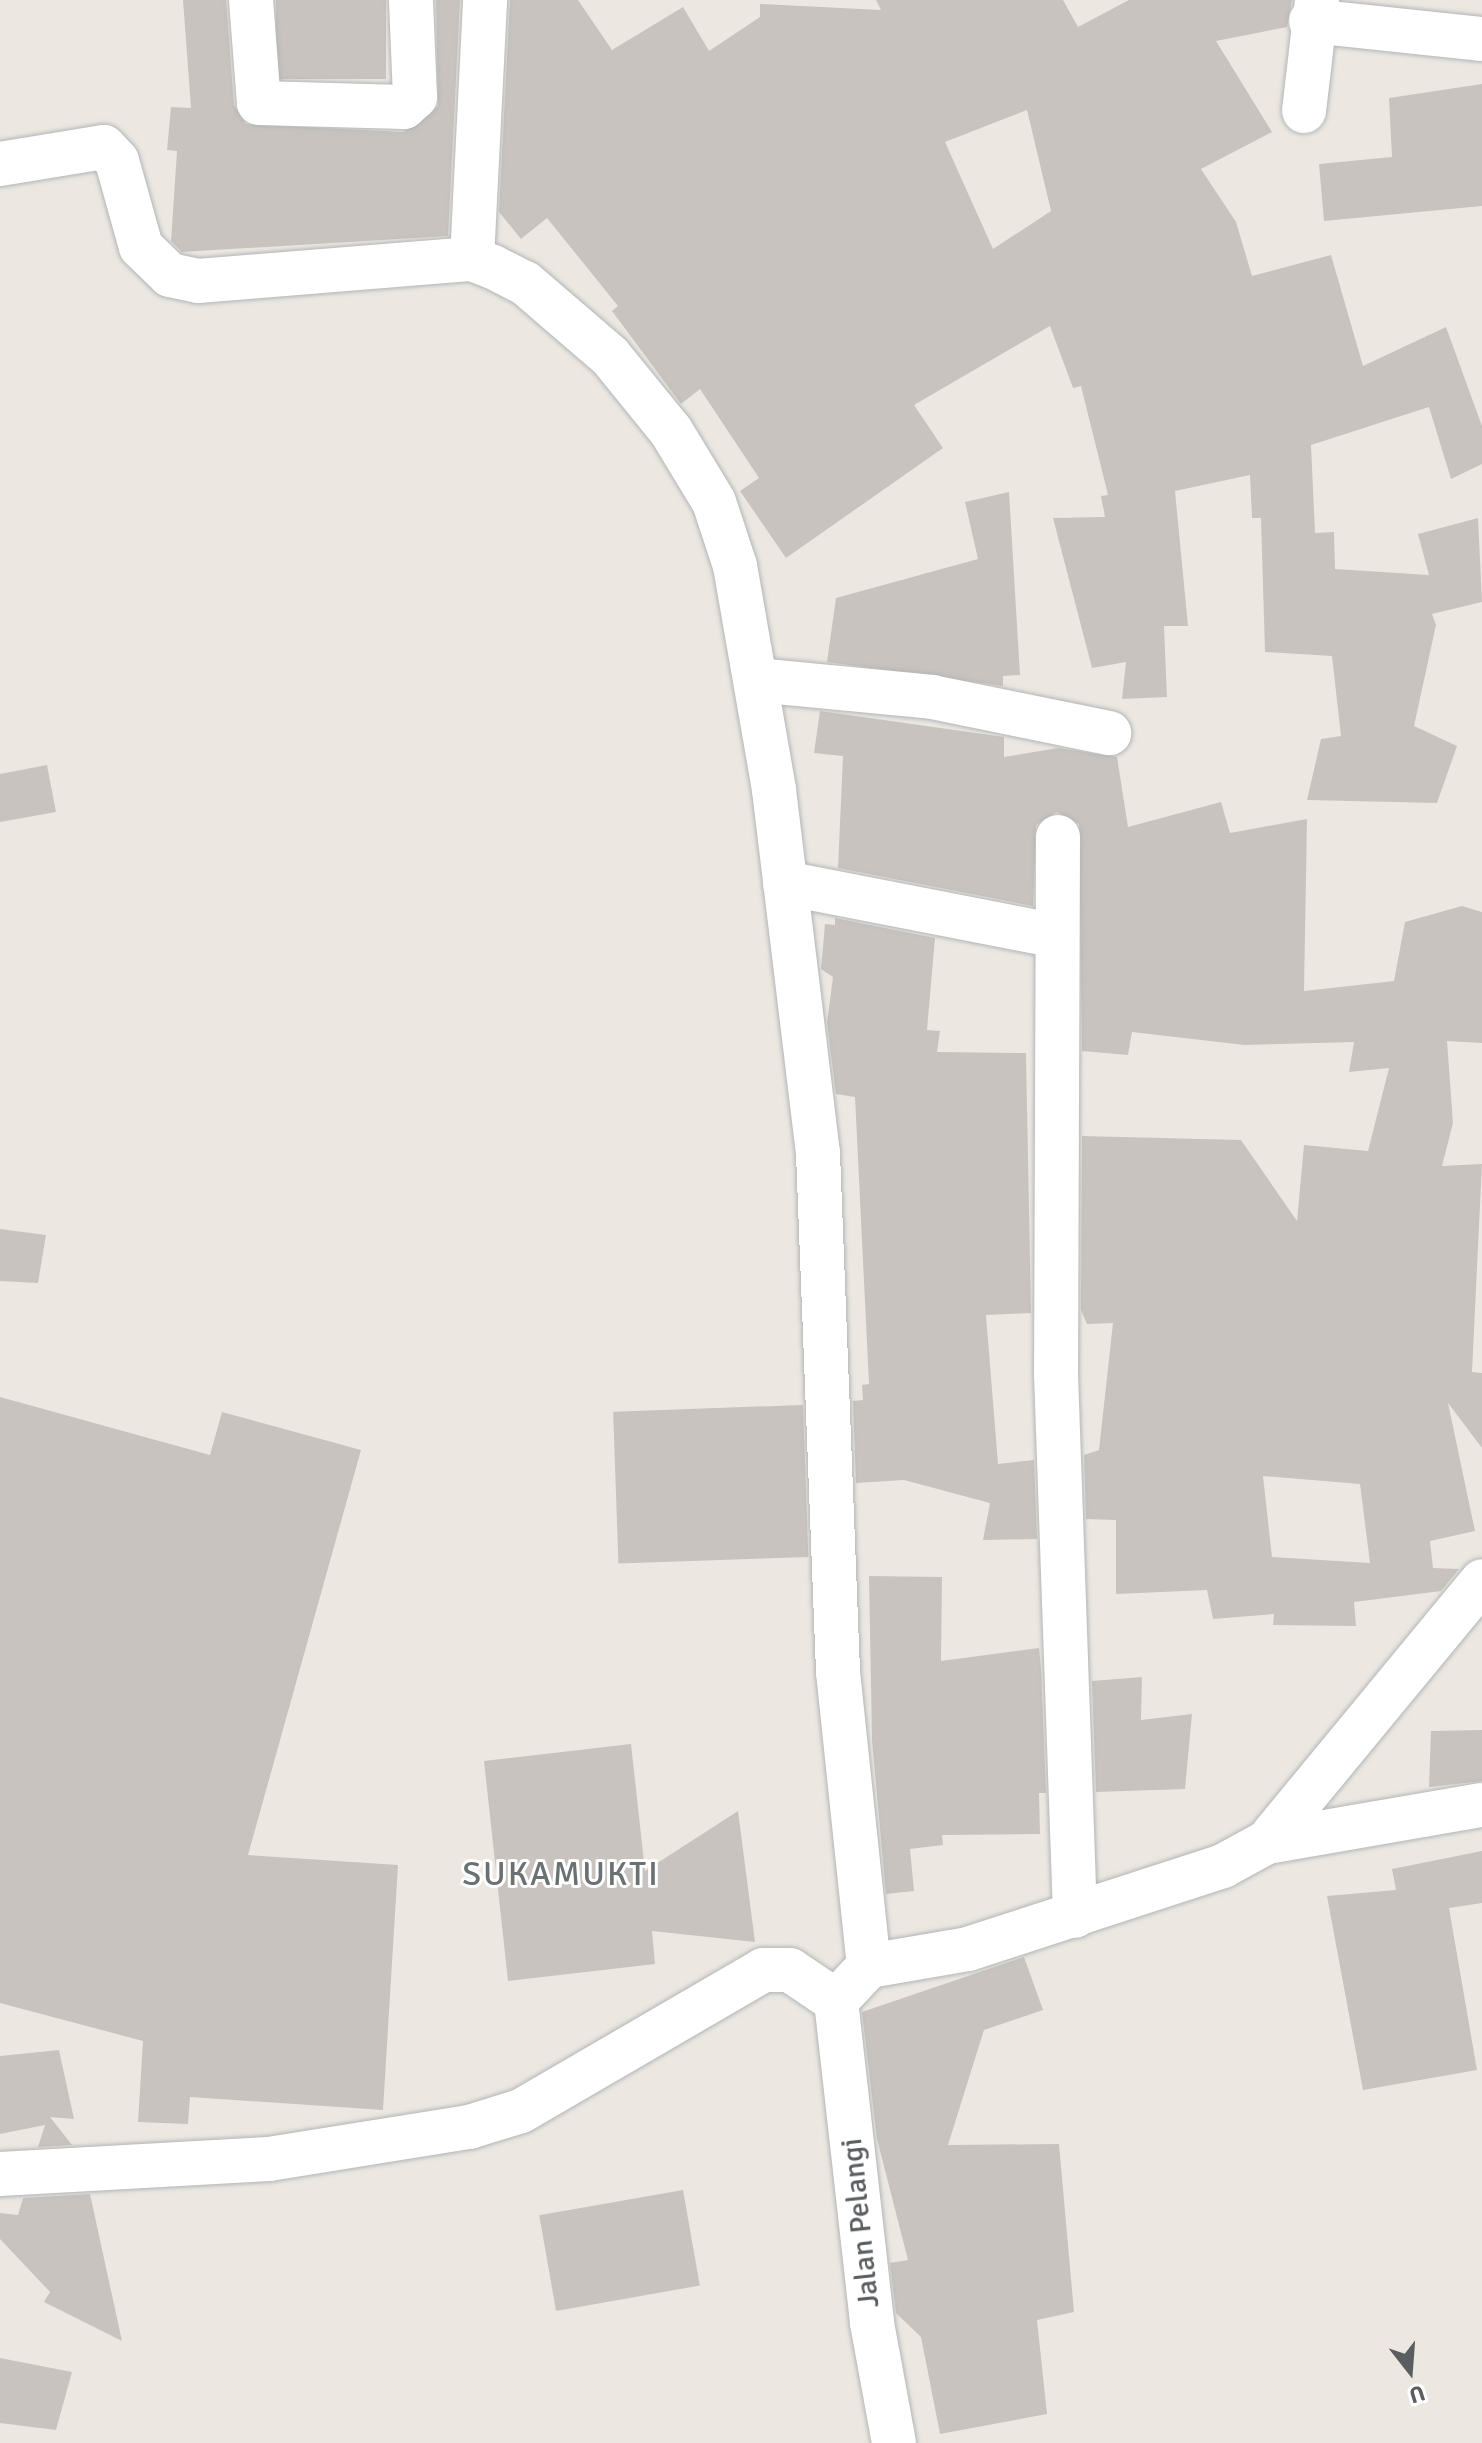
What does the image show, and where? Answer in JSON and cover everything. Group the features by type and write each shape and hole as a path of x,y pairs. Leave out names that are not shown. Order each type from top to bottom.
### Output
{"street":[{"path":"251,0 259,103 393,107 415,97 411,0"},
{"path":"472,259 485,0"},
{"path":"1304,111 1314,11 1482,39"},
{"path":"0,164 104,147 117,161 141,247 170,275 198,281 472,259 525,283 610,356 671,431 714,502 756,680 818,1153 838,1672 869,1966"},
{"path":"756,680 932,697 1109,733"},
{"path":"1058,837 1056,1374 1075,1916"},
{"path":"785,883 1057,936"},
{"path":"1267,1842 1482,1581"},
{"path":"0,2174 395,2144 521,2111 763,1970 790,1970 836,2001 869,1966 968,1949 1075,1916 1174,1885 1267,1842 1482,1805"},
{"name":"Jalan Pelangi","path":"836,2001 872,2323 894,2443"}],"building":[{"path":"183,0 226,0 234,105 246,124 403,132 438,106 436,0 460,0 448,236 182,252 171,241 177,151 167,150 171,107 191,108"},
{"path":"276,0 386,0 386,79 276,79"},
{"path":"510,0 578,0 612,50 683,7 709,51 760,17 760,4 881,10 876,0 1063,0 1078,27 1129,0 1292,0 1287,27 1216,41 1272,132 1201,169 1236,222 1252,276 1331,255 1363,366 1446,327 1482,426 1482,464 1451,479 1429,407 1311,445 1315,533 1334,532 1335,569 1429,575 1418,534 1478,518 1482,602 1432,614 1436,625 1414,726 1457,746 1437,803 1307,800 1321,739 1341,736 1332,656 1265,652 1261,518 1252,518 1250,475 1175,491 1188,626 1164,626 1167,697 1122,699 1126,662 1092,668 1053,518 1105,517 1101,496 1108,495 1081,386 1073,388 1050,326 914,405 943,448 786,558 740,491 759,478 700,389 681,404 612,311 618,306 547,218 521,239 499,212","holes":["1027,110 1051,211 993,249 945,142"]},
{"path":"1482,84 1482,206 1324,221 1319,164 1392,157 1389,98"},
{"path":"1009,492 1020,675 1003,676 1003,686 827,662 836,598 978,559 965,502"},
{"path":"820,711 1004,737 1004,757 1058,748 1117,757 1128,827 1221,802 1230,833 1307,819 1304,991 1394,981 1405,922 1462,906 1482,912 1482,1043 1447,1041 1453,1123 1442,1166 1482,1164 1472,1372 1482,1373 1482,1448 1448,1403 1475,1531 1430,1541 1433,1568 1459,1569 1441,1591 1354,1602 1356,1626 1273,1625 1274,1614 1213,1619 1207,1590 1116,1594 1116,1520 1086,1519 1084,1455 1099,1450 1113,1323 1087,1324 1081,1310 1082,1136 1241,1140 1297,1221 1304,1145 1368,1151 1389,1068 1349,1072 1354,1042 1244,1045 1132,1032 1128,1055 1082,1051 1079,824 1057,812 1036,825 1033,906 838,868 843,756 814,753","holes":["1263,1476 1360,1484 1370,1563 1272,1557"]},
{"path":"47,765 56,812 0,822 0,774"},
{"path":"835,918 935,938 927,1030 940,1031 937,1052 1026,1053 1031,1313 986,1315 998,1464 1034,1460 1037,1539 983,1540 990,1503 904,1480 856,1483 853,1401 863,1400 862,1385 869,1384 855,1097 836,1094 827,1023 833,977 821,969 825,924 835,925"},
{"path":"0,1229 46,1235 38,1283 0,1281"},
{"path":"0,1397 210,1455 222,1412 361,1450 248,1855 398,1865 383,2110 190,2097 188,2124 138,2122 143,2041 0,2003"},
{"path":"803,1405 808,1557 618,1564 613,1412"},
{"path":"869,1576 942,1577 941,1661 1039,1648 1041,1668 1046,1793 1039,1793 1040,1834 942,1835 943,1845 910,1849 914,1891 886,1894 872,1740"},
{"path":"1142,1677 1141,1720 1192,1714 1185,1789 1096,1792 1092,1681"},
{"path":"1482,1730 1482,1781 1429,1787 1431,1731"},
{"path":"631,1744 645,1871 738,1811 755,1942 652,1931 655,1964 508,1981 484,1761"},
{"path":"1482,1851 1482,1903 1449,1908 1477,2070 1363,2090 1327,1896 1396,1890 1392,1869"},
{"path":"1024,1957 1043,2010 984,2030 948,2145 1059,2144 1074,2312 1037,2320 1047,2414 940,2434 921,2337 896,2313 890,2263 908,2260 877,2139 862,2012"},
{"path":"59,2050 74,2119 50,2117 72,2145 38,2147 45,2125 0,2134 0,2056"},
{"path":"683,2190 700,2286 556,2311 539,2215"},
{"path":"90,2194 122,2341 44,2302 50,2292 0,2239 0,2213 18,2215 23,2198"},
{"path":"0,2358 72,2372 56,2430 0,2423"}],"district":[{"name":"SUKAMUKTI","path":"561,1875"}]}
